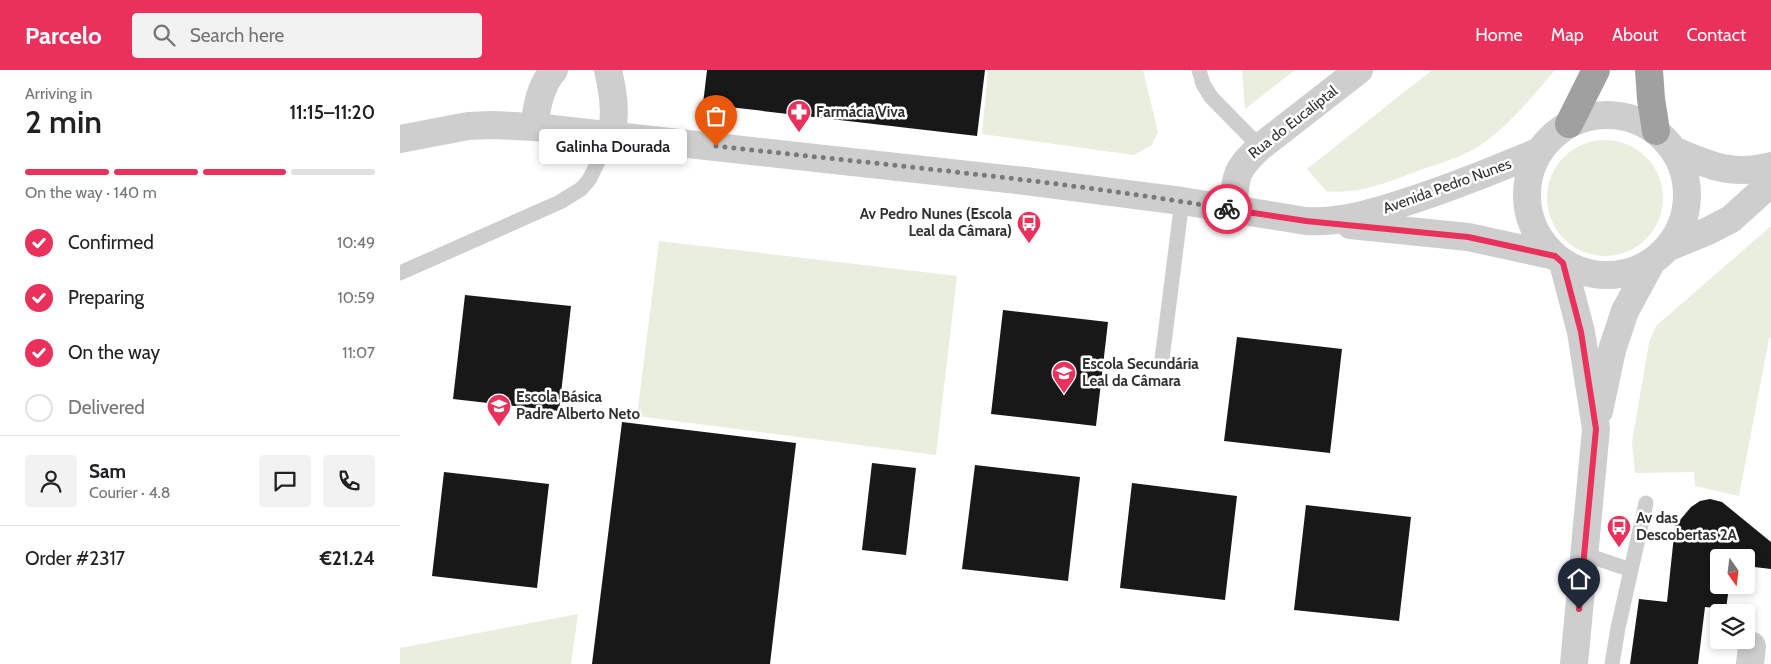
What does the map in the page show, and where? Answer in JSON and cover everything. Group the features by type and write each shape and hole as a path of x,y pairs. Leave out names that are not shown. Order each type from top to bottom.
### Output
{"highway":[{"path":"1569,124 1596,70"},
{"path":"1650,70 1651,99 1656,130"}],"street":[{"path":"534,126 541,89 554,70"},
{"path":"608,70 614,100 615,117 612,134"},
{"name":"Rua do Eucaliptal","path":"1232,210 1238,170 1245,160 1359,70"},
{"path":"1574,664 1596,429 1612,350 1625,312 1660,255 1682,226 1687,203 1686,176 1675,151 1656,130 1636,120 1613,115 1590,116 1569,124 1549,139 1534,160 1527,184 1527,209 1534,230 1546,248 1559,259 1583,272 1605,275 1629,273 1660,255 1731,219 1771,183"},
{"name":"Avenida Pedro Nunes","path":"400,139 468,126 534,126 1025,181 1182,201 1306,221 1324,222 1368,214 1454,186 1540,151"},
{"path":"1675,151 1724,170 1742,170 1771,166"},
{"path":"1324,222 1468,237 1559,259"},
{"path":"1559,259 1581,332 1596,429"}],"lane":[{"path":"1199,70 1203,84 1211,97 1260,147"},
{"path":"400,273 560,202 589,180 612,134"},
{"path":"1162,359 1182,201"},
{"path":"1612,664 1618,628 1646,503"},
{"path":"1584,554 1631,570"}],"shaded area":[{"path":"988,70 1143,70 1158,132 1152,145 1134,155 982,134"},
{"path":"1242,70 1295,70 1245,109"},
{"path":"1432,70 1555,70 1504,126 1471,151 1389,182 1364,189 1339,192 1326,191 1307,169"},
{"path":"1605,140 1627,144 1646,157 1659,176 1663,198 1659,220 1646,239 1627,252 1605,256 1583,252 1564,239 1551,220 1547,198 1551,176 1564,157 1583,144"},
{"path":"1771,226 1771,337 1769,339 1739,496 1695,486 1694,472 1635,473 1632,442 1649,343 1656,326"},
{"path":"659,241 957,276 936,455 637,416"},
{"path":"578,614 571,664 400,664 400,648"}],"building":[{"path":"707,70 985,70 977,136 703,104"},
{"path":"465,295 571,306 559,411 453,399"},
{"path":"1003,310 1108,322 1096,426 991,414"},
{"path":"1237,337 1342,349 1330,453 1224,441"},
{"path":"622,422 796,443 770,664 592,664"},
{"path":"872,463 916,468 906,555 862,550"},
{"path":"975,465 1080,477 1068,581 962,569"},
{"path":"444,472 549,484 537,588 432,576"},
{"path":"1132,483 1237,496 1225,600 1120,588"},
{"path":"1710,499 1722,502 1771,542 1771,569 1755,567 1755,549 1710,549 1710,594 1728,594 1727,604 1710,604 1710,607 1705,607 1698,664 1630,664 1639,599 1667,602 1675,526 1691,507 1700,501"},
{"path":"1306,505 1411,517 1399,621 1294,610"}],"way so far":[{"path":"716,146 1025,181 1182,201 1227,209"}],"place":[{"name":"Farmácia Viva","path":"799,133"},
{"name":"Galinha Dourada","path":"716,146"},
{"name":"Av Pedro Nunes (Escola Leal da Câmara)","path":"1029,244"},
{"name":"Escola Secundária Leal da Câmara","path":"1064,394"},
{"name":"Escola Básica Padre Alberto Neto","path":"499,427"},
{"name":"Av das Descobertas 2A","path":"1619,548"}],"route":[{"path":"1227,209 1306,221 1468,237 1555,256 1563,263 1581,332 1596,429 1579,609"}]}
